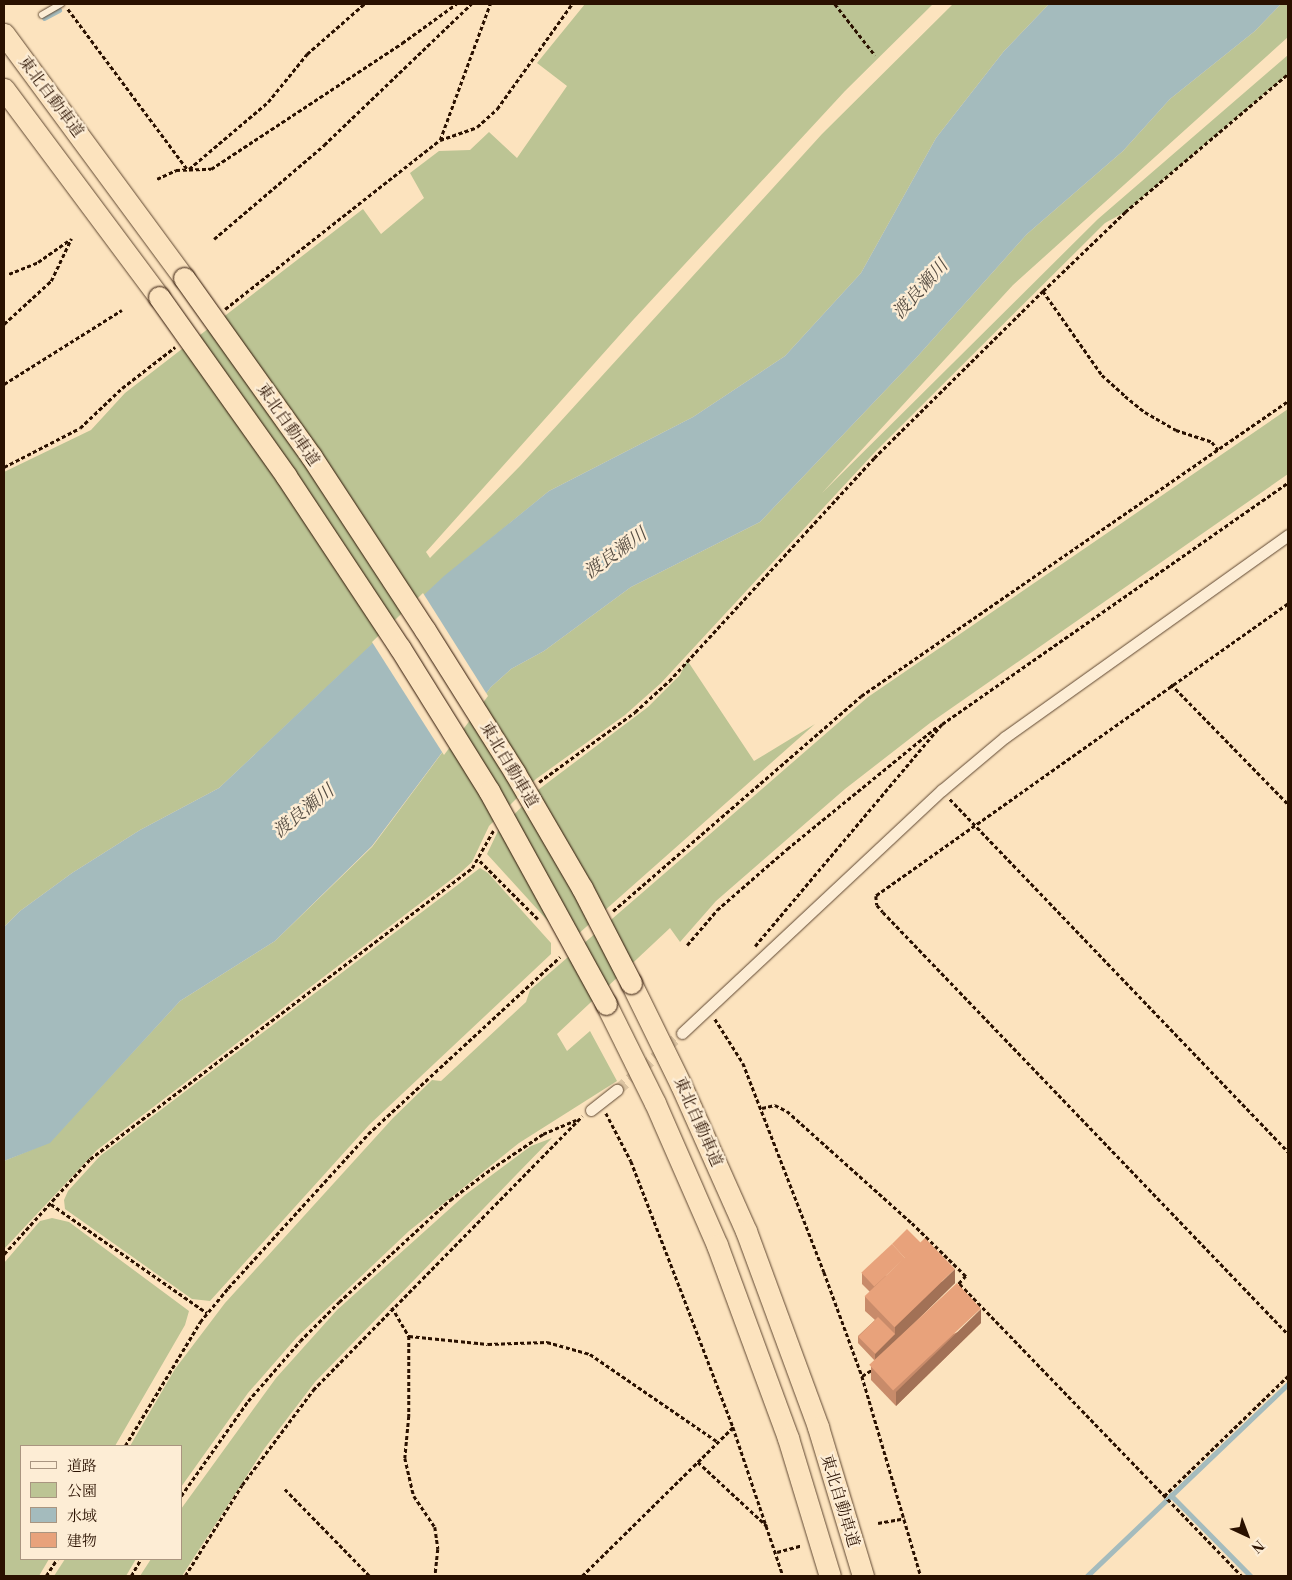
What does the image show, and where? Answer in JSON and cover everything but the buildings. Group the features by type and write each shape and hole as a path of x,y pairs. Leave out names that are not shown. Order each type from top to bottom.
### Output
{"highway":[{"name":"東北自動車道","path":"4,34 184,278 311,456 515,773 582,888 698,1120 753,1249 818,1427 863,1576"},
{"name":"東北自動車道","path":"4,89 159,297 286,476 400,648 489,791 606,1004 655,1102 717,1245 788,1438 830,1576"}],"street":[{"path":"682,1033 942,790 1005,737 1288,535"},
{"path":"591,1110 617,1090"}],"lane":[{"path":"42,15 61,4"}],"path":[{"path":"64,4 188,170"},
{"path":"188,170 268,102 308,54 364,4"},
{"path":"157,179 176,170 211,169 402,43 456,4"},
{"path":"214,239 331,138 471,4"},
{"path":"440,140 490,4"},
{"path":"224,310 440,140 477,127 497,109 572,4"},
{"path":"835,4 875,55"},
{"path":"534,788 635,712 669,682 874,458 1043,291 1125,212 1288,74"},
{"path":"4,324 52,282 71,239 38,262 9,274"},
{"path":"1043,291 1102,375 1125,396 1145,412 1176,430 1212,442 1218,450"},
{"path":"4,384 122,310"},
{"path":"4,467 80,428 122,388 178,345"},
{"path":"610,914 867,691 1288,401"},
{"path":"687,945 717,910 787,849 942,724 1288,483"},
{"path":"1288,604 1172,684 976,825 884,887 876,896 876,905 1288,1334"},
{"path":"1172,684 1288,804"},
{"path":"750,952 942,724"},
{"path":"942,790 1288,1152"},
{"path":"4,1254 90,1159 480,860 494,828"},
{"path":"480,860 542,923"},
{"path":"126,1445 207,1313 368,1134 561,956"},
{"path":"708,1010 743,1063 862,1376 921,1576"},
{"path":"601,1103 631,1161 733,1427 777,1552 783,1576"},
{"path":"761,1108 775,1105 787,1110 966,1276 953,1290"},
{"path":"182,1495 248,1401 300,1341 340,1302 450,1200 491,1169 543,1134 577,1119 591,1110"},
{"path":"185,1576 242,1485 292,1416 342,1358 577,1119"},
{"path":"50,1204 207,1313"},
{"path":"960,1284 1242,1576"},
{"path":"392,1307 409,1336 409,1416 405,1458 414,1496 435,1526 438,1550 435,1576"},
{"path":"409,1336 488,1344 547,1342 590,1354 718,1442"},
{"path":"862,1376 877,1365"},
{"path":"1164,1496 1288,1376"},
{"path":"582,1576 733,1427"},
{"path":"698,1462 768,1527"},
{"path":"285,1489 370,1576"},
{"path":"878,1523 905,1518"},
{"path":"777,1552 800,1546"},
{"path":"46,1576 56,1560"},
{"path":"131,1576 140,1560"}],"green space":[{"path":"585,4 933,4 845,91 634,319 426,552 430,558 520,466 822,134 953,4 1049,4 1004,51 936,138 861,273 785,356 693,417 549,491 444,577 219,788 140,830 72,873 20,911 4,927 4,472 91,430 125,393 363,209 381,234 424,198 410,173 439,151 470,150 489,132 517,158 567,86 537,63"},
{"path":"1281,4 1288,4 1288,37 1013,285 822,493 1098,219 1288,55 1288,74 1125,212 1105,223 875,452 661,683 625,715 536,779 489,826 472,862 97,1150 4,1249 4,1161 50,1142 180,1001 275,941 372,847 491,687 511,669 544,651 631,587 760,522 917,357 1027,234 1123,151 1170,99 1255,31"},
{"path":"1288,409 1288,474 930,723 845,789 716,901 680,942 670,928 557,1034 567,1051 590,1031 617,1081 519,1143 409,1231 297,1337 248,1393 182,1486 182,1445 131,1445 175,1369 225,1303 393,1118 432,1080 441,1081 526,1002 530,990 868,697"},
{"path":"687,660 754,761 815,724 568,943 487,854 498,831 538,790 648,707 680,675"},
{"path":"480,868 488,873 551,943 551,954 369,1125 210,1301 192,1299 65,1209 64,1200 68,1191 100,1156"},
{"path":"552,1138 315,1382 264,1449 182,1576 140,1576 150,1560 182,1560 182,1508 276,1378 337,1310 465,1195 531,1146"},
{"path":"52,1218 69,1222 189,1311 185,1325 116,1445 20,1445 20,1560 48,1560 39,1576 4,1576 4,1263 40,1221"},
{"path":"64,1560 135,1560 126,1576 54,1576"}],"water":[{"name":"渡良瀬川","path":"1049,4 1281,4 1255,31 1170,99 1123,151 1027,234 917,357 760,522 631,587 544,651 511,669 491,687 372,846 275,941 180,1001 50,1143 4,1161 4,927 20,911 72,873 140,830 219,788 444,576 549,491 693,417 785,356 861,273 936,138 1004,51"}],"pier":[{"path":"423,593 488,696 444,755 372,642"}],"waterway":[{"path":"44,18 59,10"},
{"path":"1087,1576 1288,1384"},
{"path":"1171,1495 1251,1576"}],"tunnel":[{"path":"617,1090 682,1033"}]}
